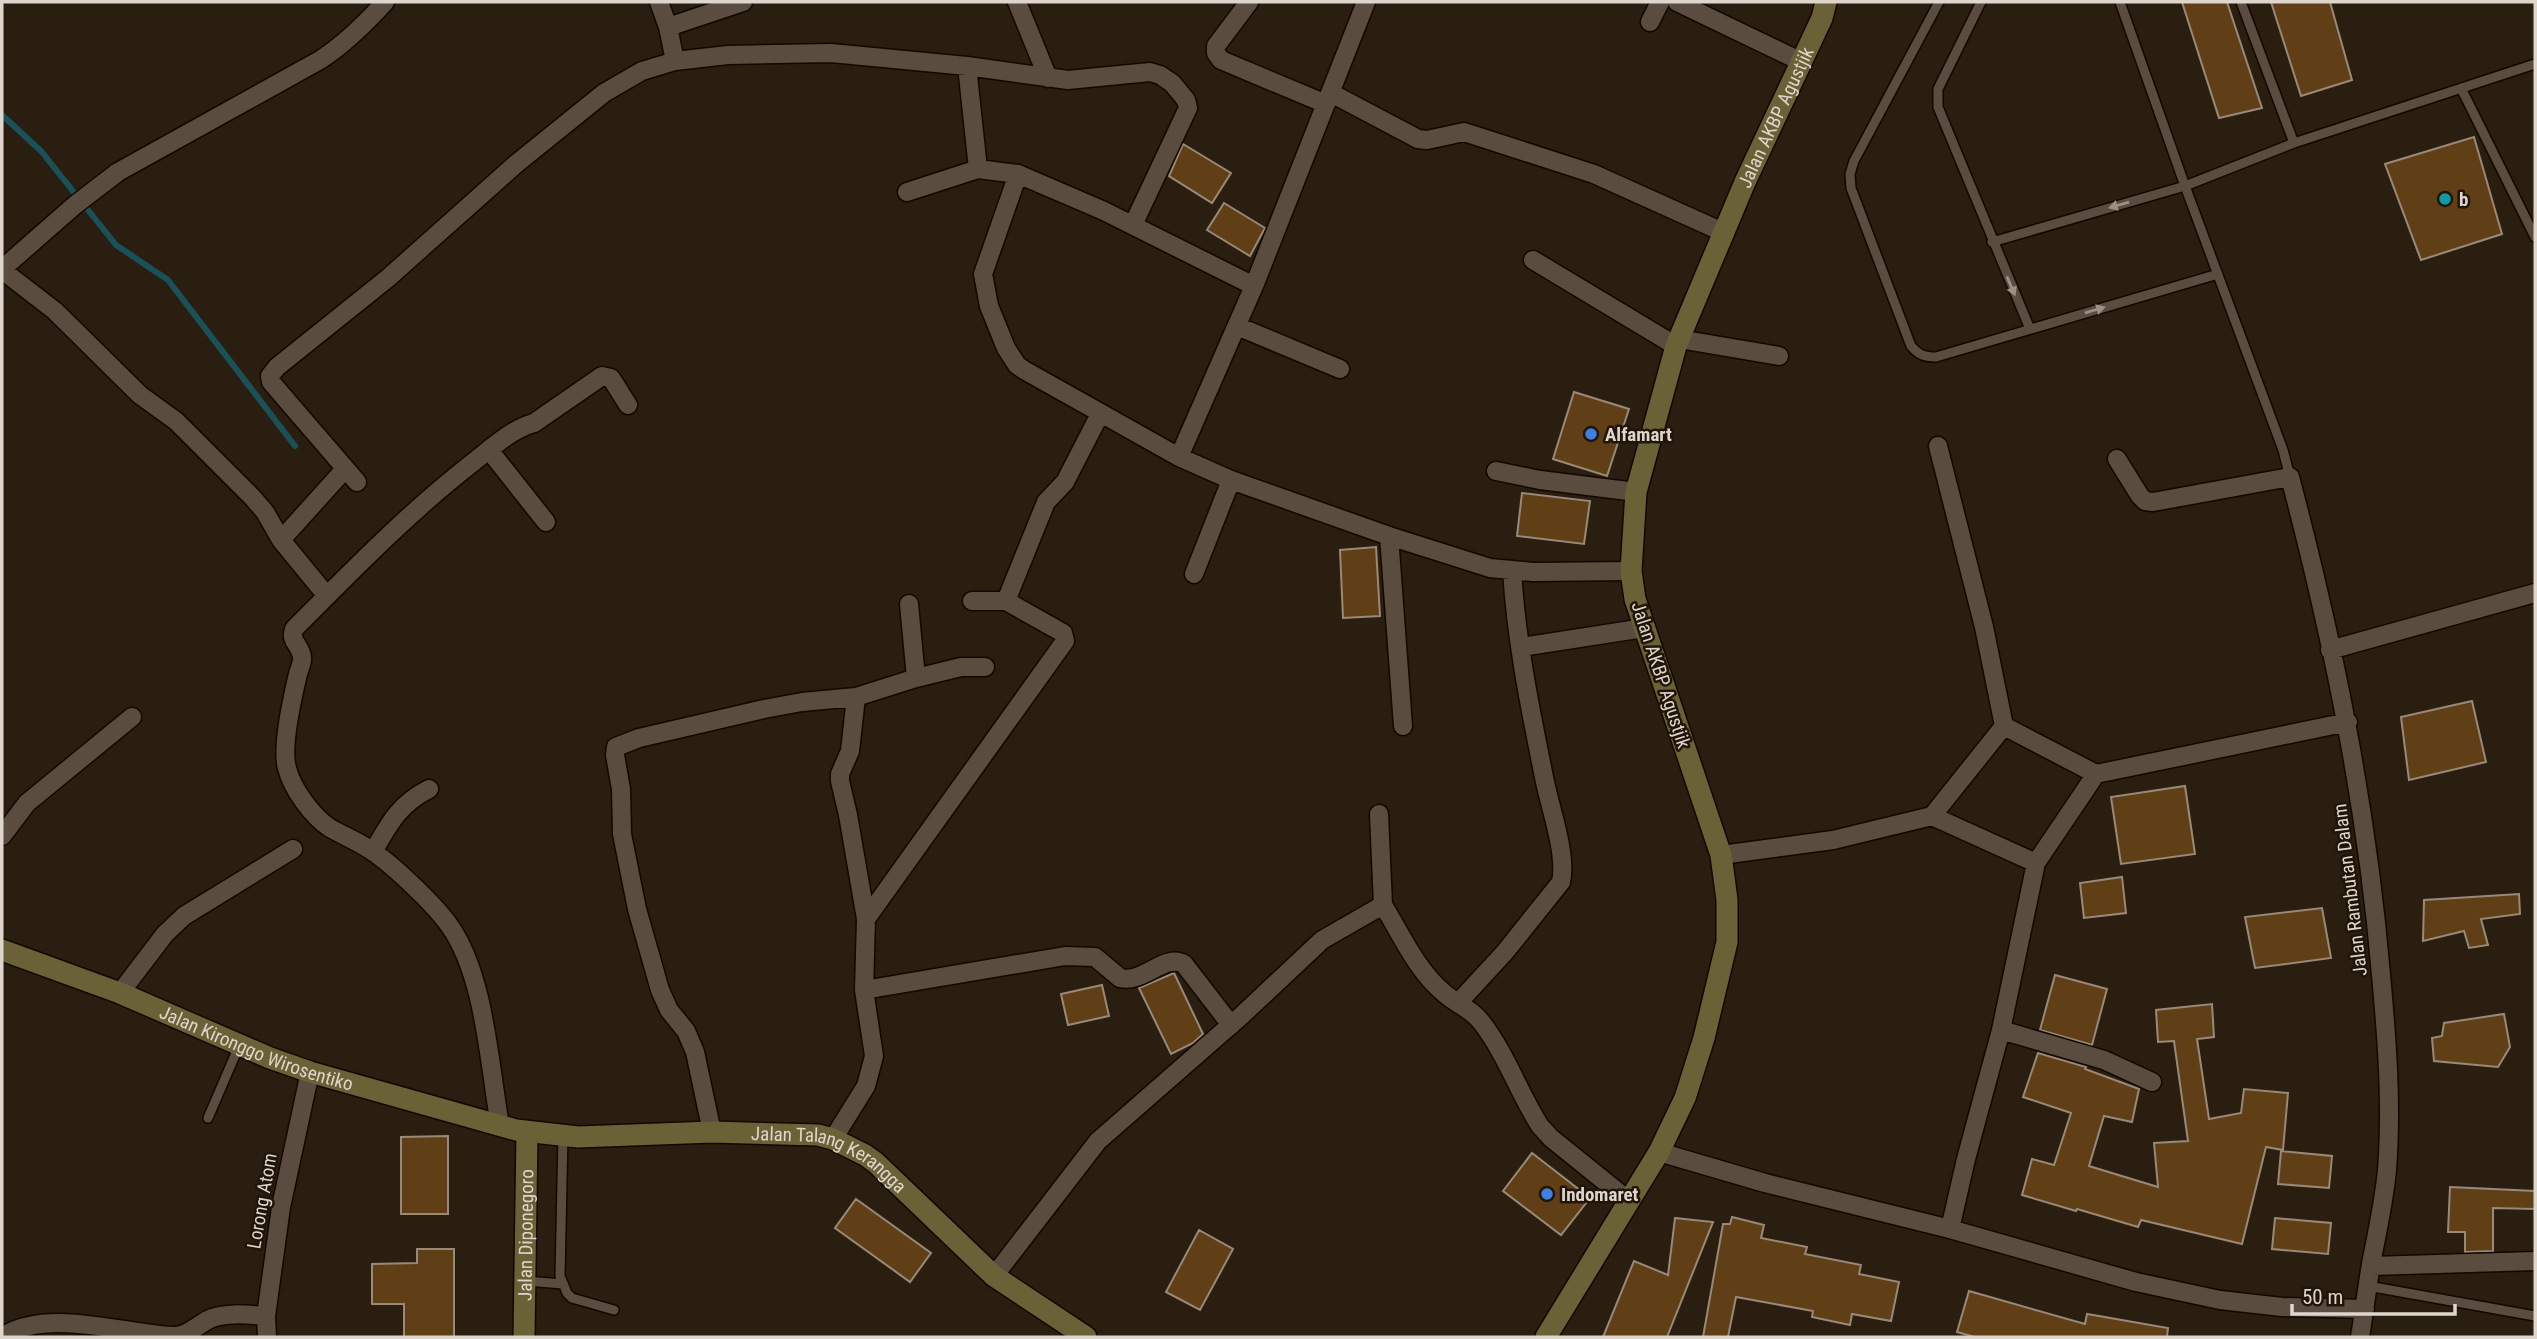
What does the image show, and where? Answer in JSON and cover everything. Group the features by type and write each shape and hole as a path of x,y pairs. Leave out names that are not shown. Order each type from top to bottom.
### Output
{"street":[{"path":"327,596 281,540 265,512 253,498 176,421 140,395 55,311 2,270 93,191 154,150 336,50 385,2"},
{"path":"659,2 668,27 675,61"},
{"path":"668,27 743,2"},
{"path":"1017,2 1048,78"},
{"path":"1249,2 1216,46 1217,56 1221,60 1329,98 1418,139 1427,140 1464,132 1594,174 1725,233"},
{"path":"1179,457 1254,286 1366,2"},
{"path":"1650,22 1660,2"},
{"path":"1677,2 1802,62"},
{"name":"Jalan AKBP Agustjik","path":"1546,1337 1659,1152 1685,1098 1723,962 1728,919 1721,855 1644,628 1631,571 1636,492 1678,342 1745,182 1822,18 1826,2"},
{"path":"281,540 342,478 271,382 270,376 277,367 388,278 524,157 604,93 642,71 675,61 728,55 831,52 967,66 1048,78 1087,80 1155,73 1172,83 1186,100 1186,113 1133,225"},
{"path":"967,66 978,169"},
{"path":"906,192 978,169 1018,174 1133,225 1254,286"},
{"path":"1018,174 984,269 989,306 1006,348 1017,365 1179,457 1231,480 1389,536 1490,568 1533,572 1631,571"},
{"path":"1534,260 1678,342 1779,356"},
{"path":"1237,326 1340,369"},
{"path":"514,1129 465,953 449,924 429,901 373,852 327,826 309,807 287,769 286,747 302,660 301,652 294,642 293,632 382,540 434,492 522,427 534,424 602,376 611,378 628,405"},
{"path":"1006,601 1046,502 1063,486 1100,414"},
{"path":"1938,446 1984,627 2004,726"},
{"path":"489,450 546,522"},
{"path":"2117,459 2140,496 2145,501 2153,502 2290,477"},
{"path":"1496,471 1540,480 1636,492"},
{"name":"Jalan Rambutan Dalam","path":"2290,477 2315,572 2330,650 2348,722 2375,893 2390,1105 2383,1208 2360,1337"},
{"path":"1195,574 1231,480"},
{"path":"1389,536 1403,726"},
{"path":"1458,1003 1533,919 1562,883 1563,876 1533,724 1512,570"},
{"path":"2330,650 2535,593"},
{"path":"866,919 1065,641 1063,633 1006,601 972,601"},
{"path":"909,604 916,678"},
{"path":"1522,647 1644,628"},
{"path":"712,1132 695,1052 686,1031 669,1010 660,990 637,909 622,834 621,789 615,750 622,743 713,720 802,702 856,697 961,667 985,667"},
{"path":"833,1139 866,1086 874,1056 864,990 866,919 840,781 840,774 850,751 856,697"},
{"path":"2,836 27,803 132,717"},
{"path":"2004,726 2096,775 2348,722"},
{"path":"1721,855 1833,840 1932,816 2004,726"},
{"path":"1950,1229 2001,1030 2036,863 2096,775"},
{"path":"373,852 404,805 429,789"},
{"path":"1379,814 1383,905 1418,962 1444,994 1472,1012 1486,1028 1544,1131 1629,1201"},
{"path":"1932,816 2036,863"},
{"path":"120,993 165,934 184,916 293,849"},
{"path":"994,1276 1098,1141 1231,1025 1322,940 1383,905"},
{"name":"Jalan Kironggo Wirosentiko","path":"2,950 120,993 310,1072 514,1129"},
{"path":"864,990 1065,956 1095,957 1125,980 1179,961 1231,1025"},
{"path":"2001,1030 2104,1060 2152,1082"},
{"name":"Lorong Atom","path":"267,1337 266,1316 281,1206 310,1072"},
{"name":"Jalan Talang Kerangga","path":"514,1129 562,1136 712,1132 804,1133 833,1139 876,1163 994,1276 1086,1337"},
{"name":"Jalan Diponegoro","path":"514,1129 525,1281 524,1337"},
{"path":"1659,1152 1765,1183 1950,1229 2136,1282 2220,1300 2282,1307 2365,1309"},
{"path":"2371,1266 2535,1261"},
{"path":"2,1337 18,1329 78,1323 176,1337 219,1316 266,1316"}],"lane":[{"path":"1939,2 1854,161 1850,174 1852,188 1911,346 1916,352 1926,357 1936,357 2218,274"},
{"path":"1981,2 1938,89 1938,107 2030,329"},
{"path":"2120,2 2283,450 2290,477"},
{"path":"2241,2 2294,144"},
{"path":"1992,242 2185,186 2294,144 2535,64"},
{"path":"2461,88 2535,237"},
{"path":"208,1118 240,1045"},
{"path":"562,1136 560,1276 572,1298 614,1310"},
{"path":"525,1281 563,1284"},
{"path":"2368,1286 2535,1316"}],"building":[{"path":"2182,2 2227,2 2262,108 2219,118"},
{"path":"2271,2 2330,2 2352,80 2301,96"},
{"name":"b","path":"2474,137 2502,234 2421,260 2385,164"},
{"path":"1183,144 1231,173 1212,203 1169,176"},
{"path":"1224,203 1265,228 1250,256 1207,230"},
{"name":"Alfamart","path":"1574,392 1629,409 1607,476 1553,459"},
{"path":"1522,493 1590,501 1584,544 1517,536"},
{"path":"1376,547 1380,616 1343,618 1340,550"},
{"path":"2472,701 2486,762 2409,780 2401,717"},
{"path":"2185,786 2195,854 2121,864 2111,797"},
{"path":"2122,877 2126,913 2084,918 2080,883"},
{"path":"2519,894 2520,914 2481,919 2488,945 2469,948 2464,931 2423,941 2424,900"},
{"path":"2322,908 2331,958 2255,968 2245,917"},
{"path":"1174,973 1203,1034 1193,1043 1171,1054 1139,988"},
{"path":"2055,975 2107,989 2092,1045 2040,1030"},
{"path":"1102,985 1109,1016 1068,1025 1061,994"},
{"path":"2212,1004 2214,1037 2197,1039 2209,1119 2241,1113 2244,1089 2288,1093 2283,1150 2266,1147 2242,1244 2141,1220 2138,1227 2022,1195 2032,1159 2054,1165 2071,1113 2023,1097 2038,1053 2086,1067 2085,1069 2139,1089 2132,1122 2104,1116 2089,1166 2158,1187 2154,1143 2188,1141 2174,1041 2158,1042 2156,1010"},
{"path":"2504,1014 2510,1047 2498,1067 2434,1061 2432,1038 2442,1036 2444,1023"},
{"path":"448,1136 448,1214 401,1214 401,1137"},
{"path":"2281,1151 2332,1156 2329,1188 2278,1184"},
{"name":"Indomaret","path":"1532,1153 1590,1198 1561,1235 1503,1191"},
{"path":"2450,1187 2535,1191 2535,1209 2493,1208 2493,1251 2465,1252 2465,1232 2448,1232"},
{"path":"856,1199 931,1253 910,1282 835,1228"},
{"path":"1732,1217 1764,1225 1761,1238 1807,1247 1805,1254 1861,1265 1859,1274 1899,1282 1891,1321 1852,1314 1850,1325 1812,1317 1813,1311 1736,1297 1728,1337 1703,1337 1723,1224 1730,1224"},
{"path":"1675,1218 1713,1222 1667,1337 1603,1337 1634,1261 1668,1275"},
{"path":"2275,1218 2331,1223 2328,1254 2272,1249"},
{"path":"1199,1230 1233,1249 1200,1310 1166,1292"},
{"path":"417,1249 454,1249 454,1337 404,1337 404,1304 372,1304 372,1264 417,1263"},
{"path":"1969,1291 2085,1324 2087,1314 2168,1328 2167,1337 1975,1337 1957,1332"}],"waterway":[{"path":"2,115 41,151 116,245 168,280 295,446"}],"place":[{"name":"b","path":"2445,199"},
{"name":"Alfamart","path":"1591,434"},
{"name":"Indomaret","path":"1547,1194"}]}
